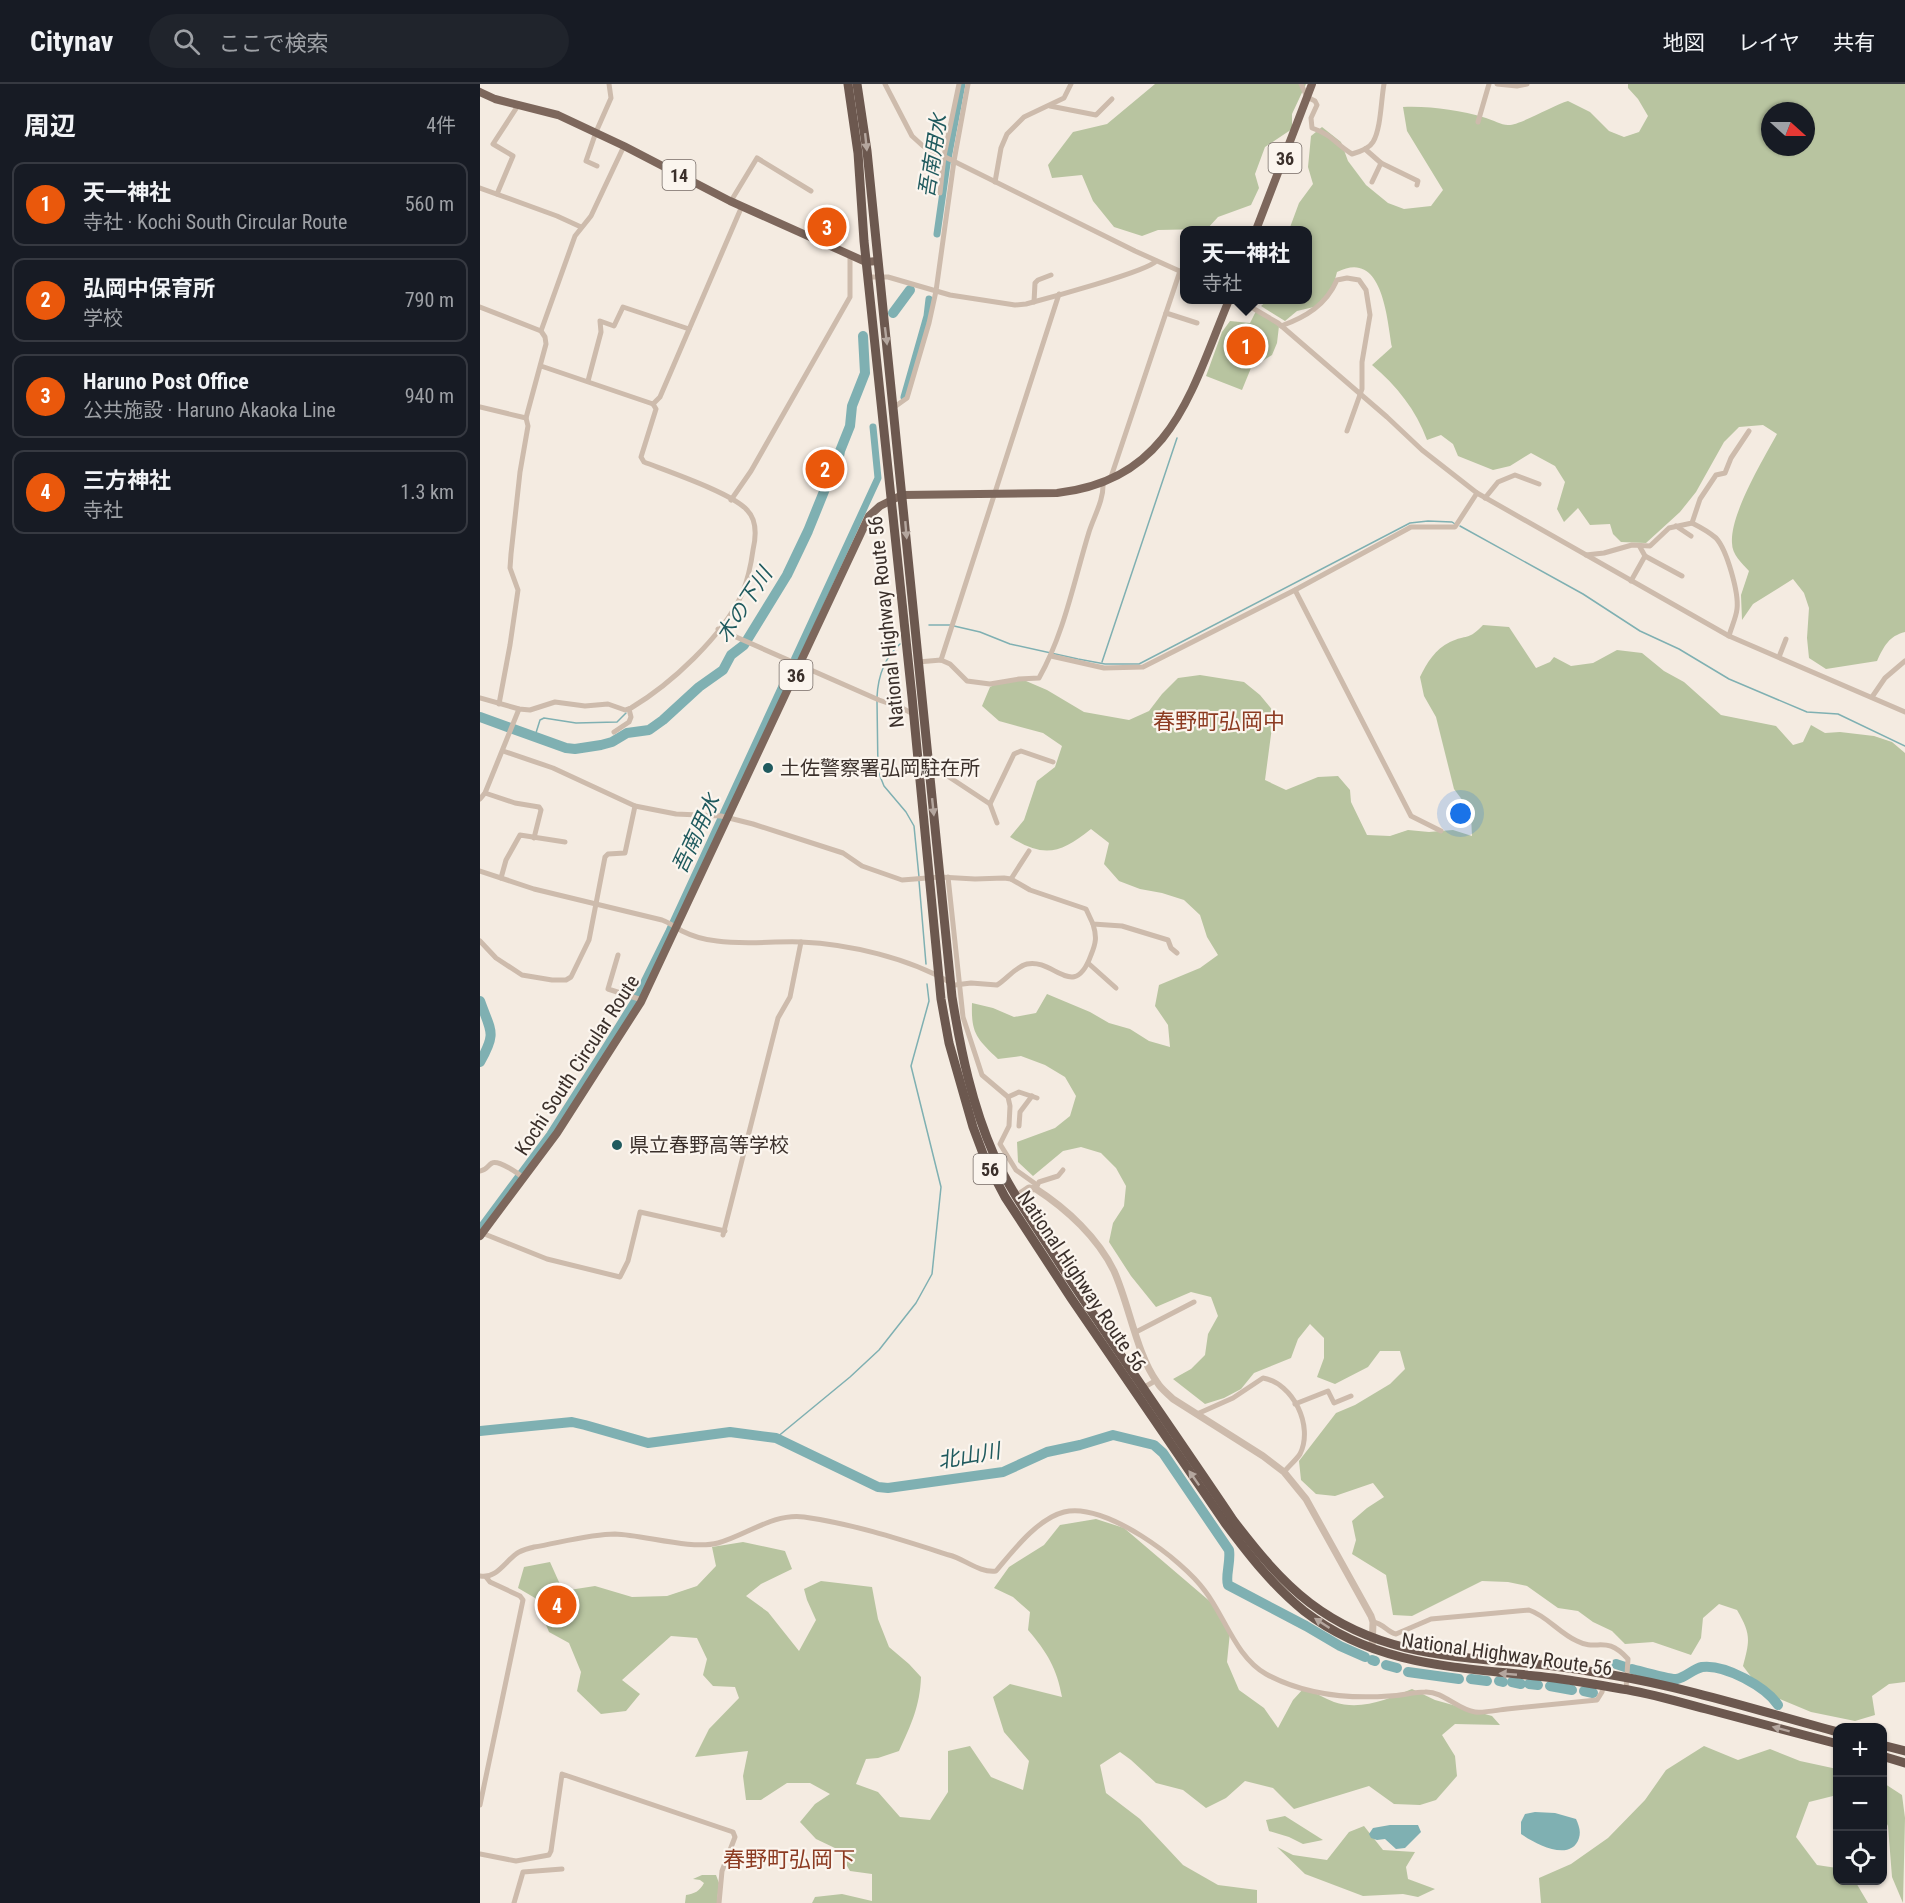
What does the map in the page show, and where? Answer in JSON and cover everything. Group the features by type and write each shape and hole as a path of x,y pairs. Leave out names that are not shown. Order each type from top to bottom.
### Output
{"highway":[{"name":"National Highway Route 56","path":"848,84 858,153 866,262 931,878 939,976 949,1043 958,1083 985,1159 1015,1215 1260,1555 1310,1603 1348,1627 1410,1650 1556,1666 1628,1678 1686,1690 1833,1731"},
{"name":"National Highway Route 56","path":"857,84 867,151 929,770 931,878 954,984 959,1042 974,1100 995,1157 1017,1196 1225,1523 1254,1562 1305,1611 1344,1636 1372,1649 1408,1660 1437,1666 1555,1678 1626,1689 1833,1743"},
{"path":"1887,1746 1905,1751"},
{"path":"1887,1758 1905,1763"}],"main road":[{"name":"36","path":"1258,226 1312,84"},
{"name":"14","path":"480,92 495,99 558,115 731,201 866,262 877,261"},
{"name":"Kochi South Circular Route","path":"481,1235 521,1176 556,1133 642,1000 724,817 869,516 880,506 902,495 1057,493 1076,490 1107,481 1140,462 1173,426 1187,399 1227,304"}],"street":[{"path":"597,166 586,161 611,98 609,84"},
{"path":"885,84 912,136 923,146 1180,271"},
{"path":"893,408 907,398 936,291 959,84"},
{"path":"940,193 968,84"},
{"path":"995,182 1001,148 1007,134 1024,117 1064,98 1071,84"},
{"path":"1301,84 1307,98 1315,100 1317,105 1311,118 1312,128 1334,138 1342,148 1352,154 1372,144 1378,129 1384,84"},
{"path":"1478,122 1489,84"},
{"path":"1497,84 1517,86 1527,84"},
{"path":"1050,106 1092,116 1096,115 1112,99"},
{"path":"497,194 513,156 493,144 519,104"},
{"path":"541,331 575,236 591,216 624,146"},
{"path":"1365,149 1381,163 1418,181 1417,185"},
{"path":"731,201 757,158 811,191"},
{"path":"1372,182 1381,163"},
{"path":"480,188 557,216 581,228"},
{"path":"653,404 660,397 742,206"},
{"path":"731,500 751,471 850,297 850,255"},
{"path":"868,277 879,277 958,297 1015,305 1034,302 1152,266 1156,261"},
{"path":"1034,302 1035,283 1051,275"},
{"path":"918,662 941,660 951,664 967,681 990,684 1019,679 1036,680 1052,654 1103,492 1180,277"},
{"path":"1281,326 1302,316 1324,301 1331,294 1337,280 1347,278 1359,280 1365,290 1370,315 1362,362 1362,389 1347,432"},
{"path":"941,660 1059,294"},
{"path":"1245,304 1281,326 1422,450 1485,498 1729,636 1905,712"},
{"path":"480,307 541,331 546,344 526,418 528,426 520,472 510,568 518,590 499,704"},
{"path":"588,381 601,332 600,321 614,326 623,308 689,328"},
{"path":"1166,313 1197,323"},
{"path":"480,698 519,710 530,710 555,702 585,706 608,704 625,710 629,709 663,687 718,629 741,595 750,571 755,540 753,518 746,509 707,487 644,462 640,457 656,409 653,404 541,366"},
{"path":"480,406 526,418"},
{"path":"1692,524 1700,499 1716,476 1725,473 1731,458 1749,431"},
{"path":"1485,498 1498,482 1515,476 1539,484"},
{"path":"1052,654 1104,668 1143,667 1295,590 1411,526 1457,524 1477,493"},
{"path":"1586,555 1604,553 1632,545 1650,546 1674,526 1692,524 1715,537 1722,546 1730,568 1737,600 1737,609 1729,636"},
{"path":"1674,526 1691,536"},
{"path":"1640,547 1645,556 1682,576"},
{"path":"1631,581 1645,556"},
{"path":"1295,590 1411,816 1441,831"},
{"path":"718,629 902,708 924,721"},
{"path":"1779,657 1786,639"},
{"path":"1872,698 1885,678 1905,661"},
{"path":"614,732 629,722 632,717 629,709"},
{"path":"480,799 485,793 519,710"},
{"path":"480,871 534,889 674,925 692,934 717,941 801,942 845,947 874,953 939,976 954,984 997,985 1021,966 1029,964 1045,966 1070,978 1077,976 1088,963 1096,941 1093,924 1086,909 1030,890 1011,879 902,880 862,866 843,853 772,830 724,817 676,814 635,806 553,768 503,751"},
{"path":"990,804 1014,754 1017,752 1053,762"},
{"path":"929,770 940,771 990,804 997,823"},
{"path":"485,793 515,803 538,807 541,810 534,838"},
{"path":"480,941 496,958 522,975 566,980 571,977 589,940 605,857 608,854 625,853 635,806"},
{"path":"501,878 509,854 520,836 565,842"},
{"path":"1011,879 1029,851"},
{"path":"1093,924 1122,926 1168,940 1177,953"},
{"path":"481,1235 547,1258 620,1277 628,1261 640,1212 724,1233 778,1018 790,997 801,942"},
{"path":"618,955 608,989 642,1000"},
{"path":"1088,963 1116,988"},
{"path":"954,984 982,1075 1008,1097 1009,1126 1000,1144 1016,1170 1070,1217 1100,1248 1114,1273 1155,1381 1173,1399 1263,1456 1284,1472 1305,1499 1373,1622 1372,1649"},
{"path":"1008,1097 1019,1092 1034,1097 1020,1112 1019,1126"},
{"path":"480,1171 484,1171 496,1162 521,1176"},
{"path":"1037,1187 1038,1182 1058,1176 1063,1170"},
{"path":"1017,1196 1029,1188 1037,1187"},
{"path":"1136,1332 1194,1302"},
{"path":"1197,1414 1233,1398 1263,1378 1274,1380 1283,1386 1304,1423 1305,1434 1299,1456 1284,1472"},
{"path":"1140,1390 1155,1381"},
{"path":"1295,1404 1329,1391 1334,1403 1351,1396"},
{"path":"483,1577 496,1573 523,1550 534,1547 610,1534 695,1544 716,1544 766,1522 796,1516 890,1536 950,1555 988,1572 996,1571 1025,1538 1046,1521 1064,1512 1079,1512 1114,1520 1180,1563 1196,1578 1207,1593 1250,1662 1265,1674 1307,1691 1341,1695 1389,1696 1428,1691 1475,1712 1597,1700 1604,1686"},
{"path":"480,1805 523,1600 520,1596 483,1577"},
{"path":"1373,1622 1396,1634 1431,1619 1529,1610 1537,1613 1577,1642 1608,1644 1619,1649 1628,1659 1626,1689"},
{"path":"480,1854 516,1861 549,1855 562,1774 733,1832 735,1837 722,1871 719,1903"},
{"path":"514,1903 524,1871 562,1869"}],"green space":[{"path":"1155,84 1306,84 1292,114 1292,129 1265,147 1255,174 1259,188 1251,205 1218,217 1210,226 1180,226 1180,230 1158,230 1142,236 1114,227 1093,201 1082,175 1052,178 1048,165 1073,132 1107,124"},
{"path":"1628,84 1905,84 1905,632 1888,642 1877,661 1826,669 1809,658 1807,638 1809,608 1804,593 1793,579 1753,604 1742,620 1741,595 1749,571 1734,551 1733,531 1748,487 1777,434 1763,425 1739,427 1724,442 1696,492 1680,512 1646,543 1621,542 1613,534 1610,524 1590,525 1578,508 1564,522 1557,509 1565,482 1555,466 1531,453 1510,466 1493,470 1458,456 1453,444 1441,435 1427,440 1405,399 1372,365 1392,347 1385,305 1380,290 1373,278 1364,270 1352,267 1337,272 1332,291 1318,306 1297,311 1285,321 1261,306 1263,304 1312,304 1312,226 1290,226 1299,203 1313,184 1308,167 1311,136 1322,127 1341,142 1348,161 1366,185 1388,203 1404,209 1431,206 1443,190 1407,131 1403,107 1455,111 1508,125 1568,101 1590,112 1609,131 1624,137 1639,132 1648,116 1628,88"},
{"path":"1256,311 1279,326 1277,343 1272,355 1251,368 1242,390 1206,376 1222,332 1230,321 1250,323"},
{"path":"1483,625 1509,627 1536,668 1550,662 1554,657 1571,666 1593,663 1617,650 1642,653 1664,671 1684,682 1721,715 1776,726 1793,745 1803,742 1811,725 1825,733 1840,732 1874,736 1892,742 1905,753 1905,1682 1889,1684 1872,1696 1875,1715 1855,1721 1811,1712 1770,1695 1755,1682 1743,1666 1748,1637 1737,1610 1719,1604 1703,1618 1701,1638 1691,1655 1653,1642 1625,1644 1612,1631 1593,1622 1578,1611 1558,1608 1527,1586 1508,1582 1482,1581 1412,1616 1393,1615 1386,1575 1352,1554 1356,1540 1352,1521 1384,1497 1373,1483 1335,1496 1316,1494 1301,1480 1299,1461 1336,1413 1355,1405 1390,1384 1405,1369 1400,1351 1380,1351 1368,1367 1335,1384 1317,1377 1324,1358 1324,1338 1310,1324 1298,1339 1291,1358 1254,1373 1241,1389 1205,1404 1173,1379 1191,1369 1205,1355 1208,1334 1218,1316 1211,1297 1191,1292 1156,1307 1131,1276 1109,1242 1113,1223 1124,1206 1126,1186 1116,1168 1101,1153 1081,1147 1063,1151 1033,1176 1018,1162 1017,1142 1055,1128 1070,1116 1076,1096 1065,1077 1045,1065 1021,1056 998,1059 976,1034 972,1003 993,1008 1014,1017 1036,1013 1047,994 1090,1012 1109,1023 1130,1029 1149,1041 1170,1047 1168,1025 1155,1006 1159,985 1200,968 1218,955 1207,937 1200,915 1184,900 1119,881 1104,864 1109,843 1091,829 1070,844 1052,850 1033,848 1010,837 1024,820 1037,781 1055,767 1062,746 1043,733 999,721 982,706 990,687 1004,680 1026,681 1047,690 1084,712 1129,720 1149,711 1178,678 1200,675 1244,682 1260,695 1274,712 1265,780 1286,790 1318,777 1338,776 1350,790 1351,802 1367,835 1390,836 1408,830 1429,832 1453,830 1472,836 1471,816 1454,789 1436,717 1424,696 1420,677 1440,648 1470,635"},
{"path":"1096,1519 1124,1528 1213,1604 1230,1632 1227,1662 1239,1690 1264,1708 1278,1728 1293,1700 1304,1688 1334,1702 1354,1705 1374,1703 1412,1689 1435,1700 1492,1716 1500,1725 1455,1724 1442,1735 1455,1756 1457,1776 1436,1800 1420,1805 1394,1804 1369,1786 1294,1809 1273,1788 1245,1781 1226,1798 1206,1808 1183,1790 1156,1783 1120,1752 1100,1765 1106,1793 1140,1819 1183,1865 1218,1885 1257,1890 1257,1903 812,1903 815,1897 842,1894 872,1901 872,1874 850,1871 837,1849 816,1839 800,1822 815,1804 830,1794 810,1783 787,1783 761,1800 746,1800 743,1776 748,1751 695,1757 709,1729 739,1698 735,1687 713,1686 703,1675 707,1659 697,1638 671,1636 622,1680 640,1694 626,1711 601,1714 577,1691 581,1672 569,1643 549,1632 535,1598 518,1588 524,1567 550,1562 563,1591 595,1586 632,1597 667,1596 697,1586 716,1566 712,1547 743,1542 785,1551 792,1569 761,1584 746,1596 768,1612 799,1651 816,1620 804,1589 821,1581 872,1587 878,1619 889,1647 921,1677 914,1715 899,1751 878,1758 866,1759 856,1784 878,1792 900,1817 930,1820 948,1792 948,1751 970,1746 991,1777 1023,1790 1029,1761 1004,1732 993,1697 1010,1684 1062,1697 1050,1661 1028,1630 1030,1612 1013,1597 994,1588 1009,1567 1044,1545 1060,1525"},
{"path":"1704,1746 1738,1760 1770,1749 1800,1761 1833,1768 1833,1796 1809,1802 1796,1837 1817,1865 1833,1867 1833,1885 1857,1885 1868,1903 1541,1903 1539,1878 1571,1864 1608,1838 1645,1800 1666,1770"},
{"path":"1887,1785 1902,1795 1905,1818 1903,1903 1892,1877"},
{"path":"1285,1816 1323,1840 1303,1844 1269,1831 1266,1820"},
{"path":"1364,1826 1383,1850 1415,1852 1406,1867 1408,1879 1435,1889 1418,1897 1403,1894 1363,1896 1305,1874 1277,1847 1293,1855 1327,1860 1349,1832"},
{"path":"702,1875 716,1875 719,1883 717,1903 685,1903 686,1895 696,1892 704,1883 693,1879"}],"water":[{"path":"1555,1813 1576,1819 1580,1833 1575,1845 1569,1849 1552,1849 1521,1834 1521,1822 1525,1814"},
{"path":"1390,1825 1418,1825 1421,1832 1405,1848 1396,1849 1385,1839 1371,1838 1369,1834 1373,1828"}],"waterway":[{"name":"吾南用水","path":"937,234 962,84"},
{"name":"木の下川","path":"893,313 910,290"},
{"name":"吾南用水","path":"904,397 927,316 929,299"},
{"name":"木の下川","path":"480,717 566,748 601,745 612,742 627,733 649,730 699,687 723,670 731,655 744,645 787,575 827,484 837,467 840,451 850,426 852,406 865,373 863,336"},
{"name":"吾南用水","path":"480,1228 550,1134 605,1048 636,998 669,931 878,478 873,427"},
{"path":"1102,662 1177,438"},
{"path":"954,626 980,632 1010,644 1078,659 1105,664 1139,664 1410,523 1428,521 1455,524"},
{"path":"1460,526 1583,594 1640,631 1679,649 1729,679 1807,712 1838,714 1905,746"},
{"path":"929,625 950,625"},
{"path":"877,697 883,668 890,655 900,644"},
{"path":"877,701 878,771 884,786 906,812 914,826 919,877"},
{"path":"535,736 540,720 544,718 576,723 617,722 626,713"},
{"path":"919,881 926,964"},
{"path":"776,1438 879,1350 916,1303 932,1274 941,1187 911,1066 929,1001 927,984"},
{"name":"木の下川","path":"480,1001 490,1032 489,1044 480,1062"},
{"name":"北山川","path":"480,1431 572,1422 648,1443 730,1432 776,1438 878,1487 888,1488 1003,1472 1047,1452 1113,1435 1154,1445 1163,1453 1229,1550 1228,1585 1340,1646 1365,1657"},
{"name":"北山川","path":"1616,1664 1625,1667"},
{"name":"北山川","path":"1386,1665 1397,1668"},
{"name":"北山川","path":"1632,1669 1677,1679 1702,1667 1722,1669 1755,1684 1778,1705"},
{"name":"北山川","path":"1408,1672 1459,1679"},
{"name":"北山川","path":"1471,1679 1487,1681"},
{"name":"北山川","path":"1499,1681 1503,1682"},
{"name":"北山川","path":"1512,1682 1521,1684"},
{"name":"北山川","path":"1529,1684 1538,1685"},
{"name":"北山川","path":"1550,1686 1572,1690"},
{"name":"北山川","path":"1584,1691 1593,1693"}],"place":[{"name":"Haruno Post Office","path":"827,227"},
{"name":"天一神社","path":"1246,346"},
{"name":"弘岡中保育所","path":"825,469"},
{"name":"土佐警察署弘岡駐在所","path":"768,768"},
{"name":"県立春野高等学校","path":"617,1145"},
{"name":"三方神社","path":"557,1605"}],"district":[{"name":"春野町弘岡中","path":"1219,721"},
{"name":"春野町弘岡下","path":"789,1859"}]}
